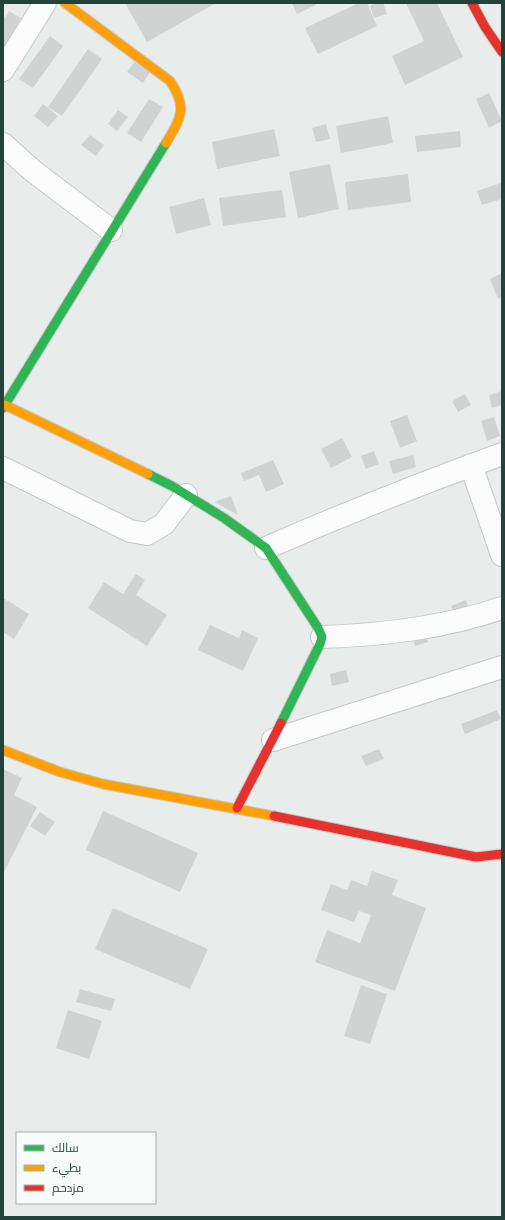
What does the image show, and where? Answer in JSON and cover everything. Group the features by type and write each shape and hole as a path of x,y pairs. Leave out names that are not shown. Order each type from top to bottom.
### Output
{"street":[{"path":"3,70 45,3"},
{"path":"65,3 170,81 182,103 182,113 178,123 111,230 4,407 186,495 224,518 266,548 322,637"},
{"path":"472,3 485,27 502,52"},
{"path":"3,144 33,171 111,230"},
{"path":"266,548 334,518 502,454"},
{"path":"471,465 502,555"},
{"path":"3,468 130,532 147,534 164,524 186,495"},
{"path":"322,637 368,635 418,629 478,616 502,608"},
{"path":"238,808 273,740 322,637"},
{"path":"273,740 502,667"},
{"path":"3,750 60,772 103,784 167,798 238,808 476,857 502,854"}],"building":[{"path":"125,3 216,3 147,42"},
{"path":"292,3 315,3 316,5 297,14"},
{"path":"359,3 367,3 377,26 318,54 305,28"},
{"path":"377,3 383,3 387,14 374,18 370,6"},
{"path":"406,3 437,3 463,57 405,85 392,56 424,41"},
{"path":"9,11 24,20 3,53 3,21"},
{"path":"50,36 63,46 33,88 19,79"},
{"path":"88,49 102,59 62,116 48,107"},
{"path":"135,61 150,72 143,83 127,72"},
{"path":"489,93 502,121 489,128 476,99"},
{"path":"149,99 163,107 141,142 127,133"},
{"path":"43,104 58,116 48,127 34,116"},
{"path":"118,110 128,117 117,131 108,124"},
{"path":"388,116 393,143 341,153 336,126"},
{"path":"326,124 330,139 316,142 312,128"},
{"path":"274,129 280,156 217,169 212,142"},
{"path":"460,131 461,147 417,152 415,136"},
{"path":"90,135 104,145 96,156 81,145"},
{"path":"330,164 339,209 298,218 289,172"},
{"path":"408,174 411,202 348,210 345,182"},
{"path":"501,183 502,199 482,205 477,191"},
{"path":"282,190 286,217 223,226 219,198"},
{"path":"204,198 211,225 176,234 169,207"},
{"path":"502,273 502,297 498,299 490,279"},
{"path":"502,391 502,405 492,408 489,395"},
{"path":"465,394 471,405 458,412 452,401"},
{"path":"407,415 417,441 400,448 390,421"},
{"path":"494,417 500,436 487,441 481,421"},
{"path":"342,438 352,457 331,468 321,449"},
{"path":"374,451 379,464 366,469 361,456"},
{"path":"413,455 416,467 393,474 389,461"},
{"path":"273,460 284,484 266,492 259,475 244,481 241,473"},
{"path":"231,496 238,515 214,502"},
{"path":"136,574 145,580 136,595 167,615 147,646 88,608 104,582 123,594"},
{"path":"3,598 29,614 14,639 3,632"},
{"path":"466,600 469,610 455,615 451,606"},
{"path":"210,625 239,638 242,630 258,638 243,671 198,650"},
{"path":"424,630 428,642 415,646 412,634"},
{"path":"346,670 349,682 332,686 330,674"},
{"path":"497,710 501,719 465,734 461,724"},
{"path":"379,749 384,759 366,766 361,756"},
{"path":"3,769 22,778 14,795 37,807 3,874"},
{"path":"103,811 198,853 180,892 86,850"},
{"path":"40,812 55,822 45,836 30,826"},
{"path":"372,871 398,880 392,895 426,908 395,991 315,962 327,930 360,943 371,915 359,911 354,922 321,910 331,884 347,890 351,880 367,886"},
{"path":"113,908 208,949 190,989 95,949"},
{"path":"361,985 387,994 370,1044 344,1036"},
{"path":"80,989 115,999 111,1011 76,1002"},
{"path":"68,1010 102,1021 89,1059 56,1048"}],"traffic: fast":[{"path":"3,408 166,143"},
{"path":"148,474 172,486 224,518 266,548 318,628 322,637 320,644 281,723"}],"traffic: slow":[{"path":"65,3 170,81 176,90 181,105 179,119 166,143"},
{"path":"5,405 148,474"},
{"path":"3,750 60,772 103,784 274,816"}],"traffic: jam":[{"path":"472,3 485,27 502,52"},
{"path":"237,808 281,723"},
{"path":"274,816 476,857 502,854"}]}
